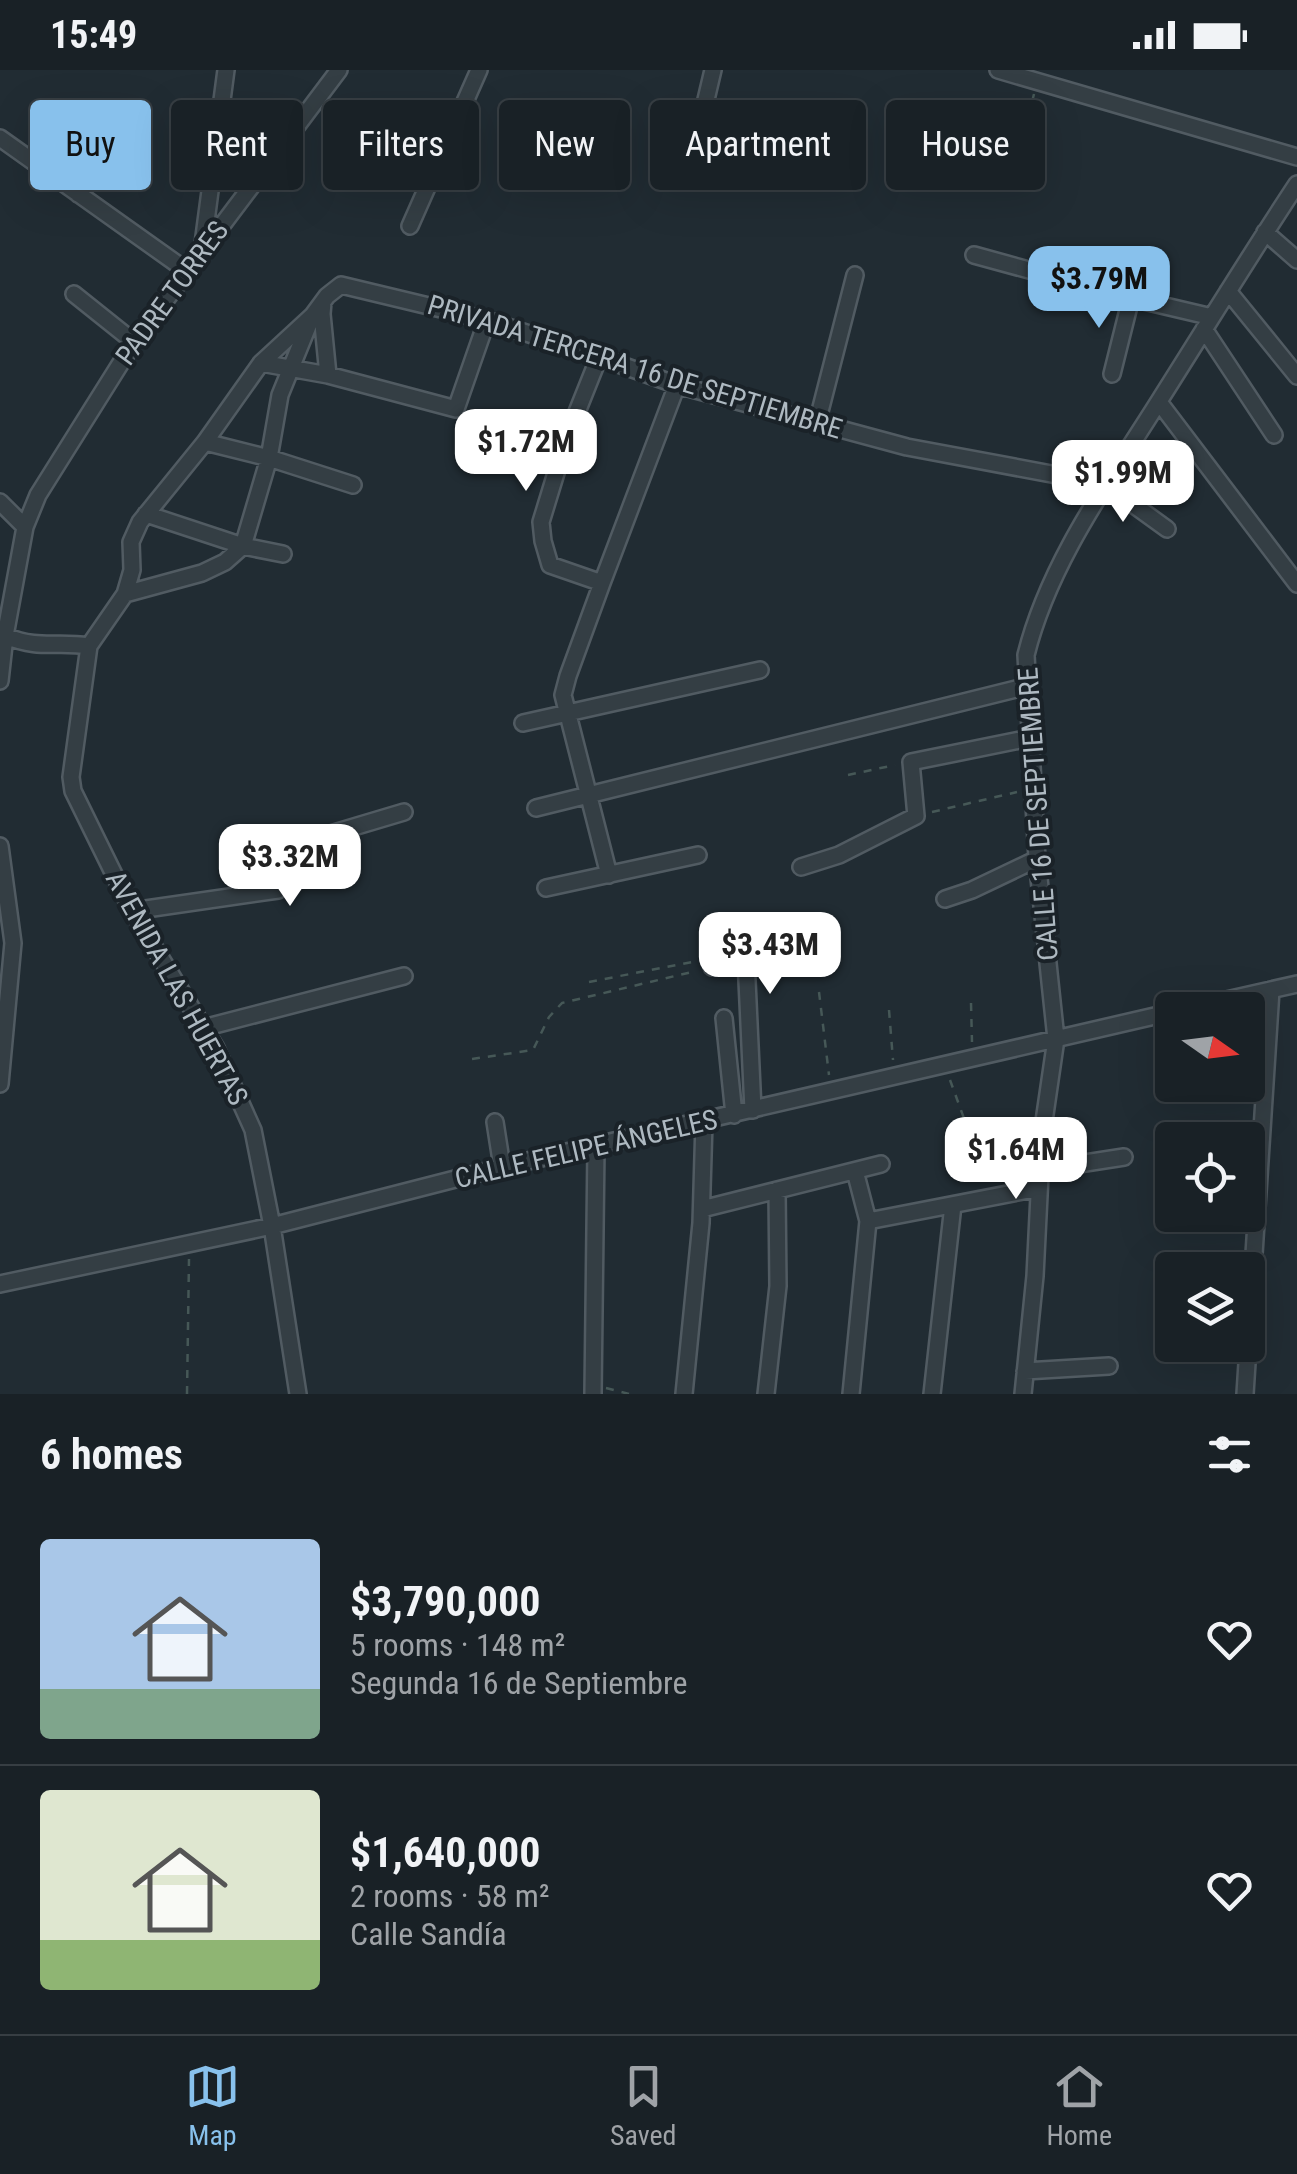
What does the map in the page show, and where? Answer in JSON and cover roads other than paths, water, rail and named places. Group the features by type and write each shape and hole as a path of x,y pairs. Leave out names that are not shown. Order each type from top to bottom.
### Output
{"street":[{"path":"203,248 226,70"},
{"name":"PADRE TORRES","path":"0,681 25,527 38,495 134,342 338,70"},
{"path":"410,226 479,70"},
{"path":"706,100 713,70"},
{"path":"998,70 1297,157"},
{"path":"0,138 186,271"},
{"name":"CALLE 16 DE SEPTIEMBRE","path":"1023,1394 1042,1136 1056,1039 1036,859 1026,654 1034,622 1105,484 1297,184"},
{"path":"78,194 80,190"},
{"path":"1266,232 1297,260"},
{"path":"974,255 1208,323 1274,435"},
{"path":"817,423 855,275"},
{"name":"PRIVADA TERCERA 16 DE SEPTIEMBRE","path":"342,285 487,320 677,386 817,423 942,454 1105,484"},
{"name":"AVENIDA LAS HUERTAS","path":"298,1394 253,1130 216,1048 132,911 70,777 89,646 125,594 132,570 132,542 140,522 261,363 342,285"},
{"path":"1228,292 1297,376"},
{"path":"74,294 134,342"},
{"path":"1112,374 1130,298"},
{"path":"125,594 202,573 225,562 244,546 269,458 280,394 318,308"},
{"path":"318,308 328,375"},
{"path":"261,363 328,375 456,408 487,320"},
{"path":"599,356 566,437 541,522 550,564 602,583"},
{"path":"609,875 563,695 677,386"},
{"path":"1159,402 1297,584"},
{"path":"515,425 566,437"},
{"path":"204,442 353,485"},
{"path":"1105,484 1167,529"},
{"path":"0,502 25,527"},
{"path":"146,514 244,546 283,554"},
{"path":"5,636 39,646 89,646"},
{"path":"523,723 760,670"},
{"path":"536,808 1028,686"},
{"path":"800,868 839,854 916,816 911,762 1030,738"},
{"path":"132,911 278,890 284,882 290,846 404,812"},
{"path":"0,846 14,943 0,1084"},
{"path":"546,888 698,855"},
{"path":"945,899 1036,859"},
{"path":"712,967 746,959 753,1110"},
{"path":"203,1028 404,976"},
{"path":"1261,992 1297,984"},
{"path":"1245,1394 1270,990"},
{"name":"CALLE FELIPE ÁNGELES","path":"0,1284 272,1226 502,1168 1155,1016"},
{"path":"724,1018 734,1114"},
{"path":"496,1122 502,1168"},
{"path":"684,1394 702,1209 704,1122"},
{"path":"593,1389 596,1148"},
{"path":"1040,1170 1124,1157"},
{"path":"702,1209 880,1164"},
{"path":"850,1394 868,1221 855,1171"},
{"path":"868,1221 1039,1188"},
{"path":"766,1394 778,1286 777,1190"},
{"path":"932,1394 953,1204"},
{"path":"1024,1370 1109,1366"}]}
